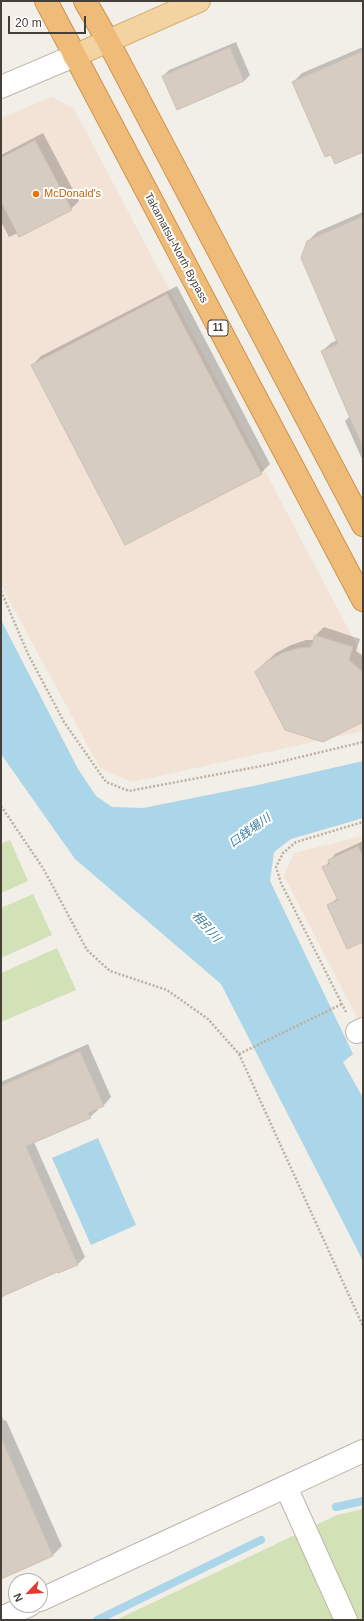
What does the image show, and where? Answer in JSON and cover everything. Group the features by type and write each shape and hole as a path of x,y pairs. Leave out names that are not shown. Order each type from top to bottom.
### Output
{"highway":[{"name":"Takamatsu-North Bypass","path":"46,1 363,600"},
{"path":"85,1 108,41 363,525"}],"main road":[{"path":"74,56 199,1"}],"street":[{"path":"1,87 74,56"},
{"path":"48,1596 363,1451"},
{"path":"286,1487 346,1620"},
{"path":"1,1618 12,1613"}],"path":[{"path":"1,591 28,654 64,722 106,782 129,791 267,765 363,742"},
{"path":"1,806 43,868 87,950 110,971 167,990 208,1019 239,1054 363,1326"},
{"path":"360,1030 342,1004 281,883 276,867 283,853 296,842 363,822"},
{"path":"239,1054 342,1004"}],"shaded area":[{"path":"52,97 74,109 363,657 363,731 132,782 100,768 1,585 1,118"},
{"path":"363,836 363,1029 284,876 294,853"}],"green space":[{"path":"10,840 28,881 1,893 1,844"},
{"path":"33,894 52,935 1,958 1,908"},
{"path":"57,948 76,990 1,1022 1,973"},
{"path":"363,1509 363,1620 116,1620 337,1515"}],"water":[{"path":"1,620 78,769 96,796 112,807 143,808 258,785 363,761 363,818 291,839 274,852 270,881 353,1054 343,1062 363,1098 363,1261 221,984 75,859 1,754"},
{"path":"98,1138 136,1225 91,1245 52,1158"}],"building":[{"path":"230,47 244,81 177,110 162,76"},
{"path":"363,51 363,152 335,164 331,155 325,157 292,82"},
{"path":"35,140 72,210 19,237 1,202 1,158"},
{"path":"363,216 363,448 321,351 338,344 301,258 307,241"},
{"path":"167,294 262,474 125,545 31,365"},
{"path":"315,635 353,647 349,660 363,672 363,722 323,742 285,730 255,672 267,661 282,653 298,648 311,647"},
{"path":"358,846 363,856 363,942 347,949 327,905 338,900 322,867 330,864 328,860"},
{"path":"80,1051 104,1106 88,1113 91,1118 26,1146 78,1265 58,1273 57,1272 1,1297 1,1086"},
{"path":"1,1437 53,1556 15,1573 8,1573 8,1576 1,1579"}],"waterway":[{"path":"336,1507 363,1501"},
{"path":"97,1620 261,1540"}],"place":[{"name":"McDonald's","path":"36,194"}],"water label":[{"name":"口銭場川","path":"250,831"},
{"name":"相引川","path":"206,927"}]}
